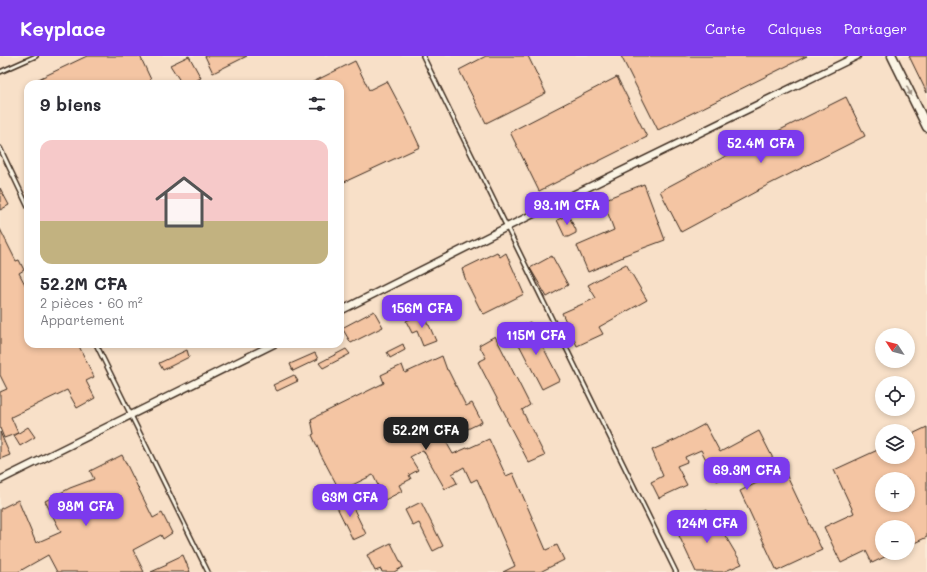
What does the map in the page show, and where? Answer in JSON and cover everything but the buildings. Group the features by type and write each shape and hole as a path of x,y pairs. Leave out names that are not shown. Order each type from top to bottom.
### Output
{"street":[{"path":"344,309 857,56"},
{"path":"892,56 927,127"},
{"path":"0,480 266,348"}],"lane":[{"path":"0,72 36,56"},
{"path":"423,56 676,572"},
{"path":"0,148 24,199"},
{"path":"98,348 208,572"}],"shaded area":[{"path":"0,56 927,56 927,572 0,572"}]}
